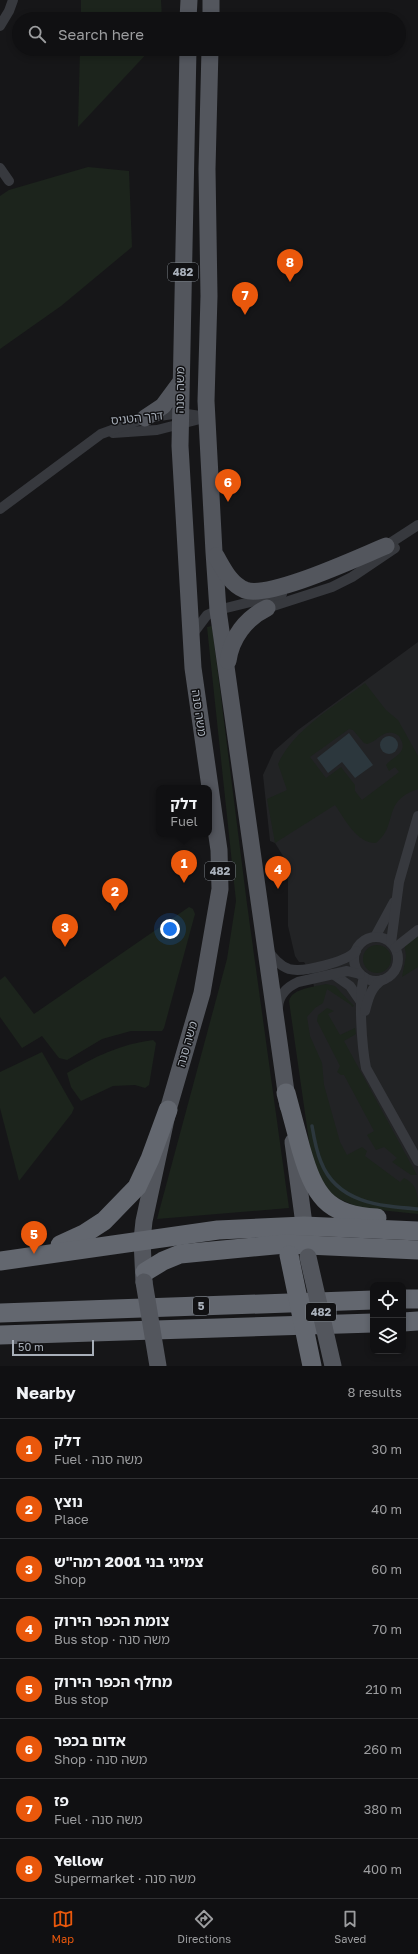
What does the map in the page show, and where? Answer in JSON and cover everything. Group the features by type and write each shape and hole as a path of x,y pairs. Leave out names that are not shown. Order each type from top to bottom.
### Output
{"highway":[{"path":"286,1093 309,1176 322,1197 340,1211 351,1215 362,1217 418,1219"},
{"path":"35,1256 84,1234 104,1221 137,1187 150,1160 168,1110"},
{"path":"0,1261 218,1230 304,1226 418,1231"},
{"path":"263,1228 273,1231 287,1249 312,1366"},
{"path":"144,1277 163,1261 180,1254 287,1249 308,1251 418,1250"},
{"path":"406,1299 418,1299"},
{"name":"5","path":"0,1313 370,1300"},
{"path":"406,1322 418,1321"},
{"name":"5","path":"0,1335 370,1323"}],"main road":[{"path":"188,12 189,0"},
{"path":"211,0 211,12"},
{"name":"משה סנה","path":"188,56 179,419 188,603 192,635 193,668 210,785"},
{"name":"482","path":"210,56 207,168 209,296 208,417 218,610 304,1226 333,1366"},
{"path":"145,418 163,406 180,383"},
{"path":"214,552 226,574 235,584 244,590 255,592 290,583 322,572 386,546"},
{"path":"227,670 229,651 235,637 252,618 267,608"},
{"name":"משה סנה","path":"158,1366 144,1277 142,1240 144,1221 168,1110 202,993 220,889 219,850 212,801"}],"street":[{"path":"0,26 9,11 13,0"},
{"path":"0,168 9,180"},
{"name":"דרך הטניס","path":"0,509 101,434 145,418 179,419 208,417"},
{"name":"דרך הטניס","path":"101,434 157,430 179,419"},
{"path":"157,430 168,432 174,443 182,496"},
{"path":"192,635 208,615 218,610 234,608 308,586 352,567 418,525"},
{"path":"267,608 305,597 352,577 418,532"},
{"path":"362,1020 373,989 382,980 394,972 397,965 398,958 393,945 396,898 418,816"},
{"path":"375,937 396,898"},
{"path":"393,945 418,930"},
{"path":"264,943 271,956 288,969 333,963 351,956 363,941 375,937 384,938 393,945"},
{"path":"356,951 355,963 362,975 361,1002 366,1068 418,1161"},
{"path":"276,1021 279,999 292,984 333,974 353,971 375,981 382,980"},
{"path":"333,974 350,986 361,1002"}],"shaded area":[{"path":"81,0 161,0 162,12 81,12"},
{"path":"80,56 144,56 78,127"},
{"path":"88,167 129,171 132,247 61,306 0,349 0,196 9,190"},
{"path":"212,626 247,904 289,1208 157,1219 227,959 236,901 207,627"},
{"path":"418,642 418,1203 328,1168 296,992 314,987 310,964 306,965 304,962 299,962 295,956 288,926 288,864 275,843 270,841 263,775 274,751 298,730"},
{"path":"365,683 386,710 398,720 418,756 418,789 399,800 387,829 376,843 369,842 357,835 335,805 275,843 267,799 287,790 278,764 285,752 304,729","holes":["349,729 353,730 364,743 367,744 386,733 394,733 399,736 403,746 400,753 386,765 389,771 395,767 399,772 362,800 355,791 355,785 341,767 326,778 310,757"]},
{"path":"349,733 373,765 355,778 342,762 328,773 317,758"},
{"path":"385,736 393,736 398,741 396,752 393,754 385,754 380,749 380,741"},
{"path":"189,907 193,909 195,914 162,1031 131,1031 102,1039 67,1060 59,1058 42,1036 22,1048 0,1017 0,980 5,976 34,1014"},
{"path":"418,933 418,967 402,977 406,956 404,942"},
{"path":"377,945 383,946 387,949 390,953 390,965 387,969 383,972 377,973 371,972 367,969 364,965 363,959 364,953 367,949 371,946"},
{"path":"326,984 335,986 354,1006 352,1007 327,989 323,1003 315,1008 307,1017 310,1036 322,1063 324,1085 340,1142 347,1155 362,1147 367,1151 365,1156 400,1182 404,1178 409,1181 415,1187 418,1201 418,1214 360,1208 335,1197 328,1191 312,1162 289,1001 294,993 310,987"},
{"path":"327,1008 334,1011 328,1014 340,1035 355,1028 356,1034 344,1041 417,1175 411,1175 392,1162 397,1158 384,1147 376,1150 367,1135 374,1131 344,1075 337,1072 340,1066 317,1021 318,1015"},
{"path":"153,1040 156,1043 149,1085 145,1088 135,1085 113,1086 81,1101 71,1087 67,1073 77,1067 119,1048"},
{"path":"42,1052 74,1108 72,1113 19,1181 0,1108 0,1072"}],"waterway":[{"path":"312,1126 316,1148 321,1162 328,1176 338,1186 361,1200 375,1204 418,1209"}],"place":[{"name":"Yellow","path":"290,282"},
{"name":"פז","path":"245,315"},
{"name":"אדום בכפר","path":"228,502"},
{"name":"דלק","path":"184,883"},
{"name":"צומת הכפר הירוק","path":"278,889"},
{"name":"נוצץ","path":"115,911"},
{"name":"צמיגי בני 2001 רמה\"ש","path":"65,947"},
{"name":"מחלף הכפר הירוק","path":"34,1254"}]}
